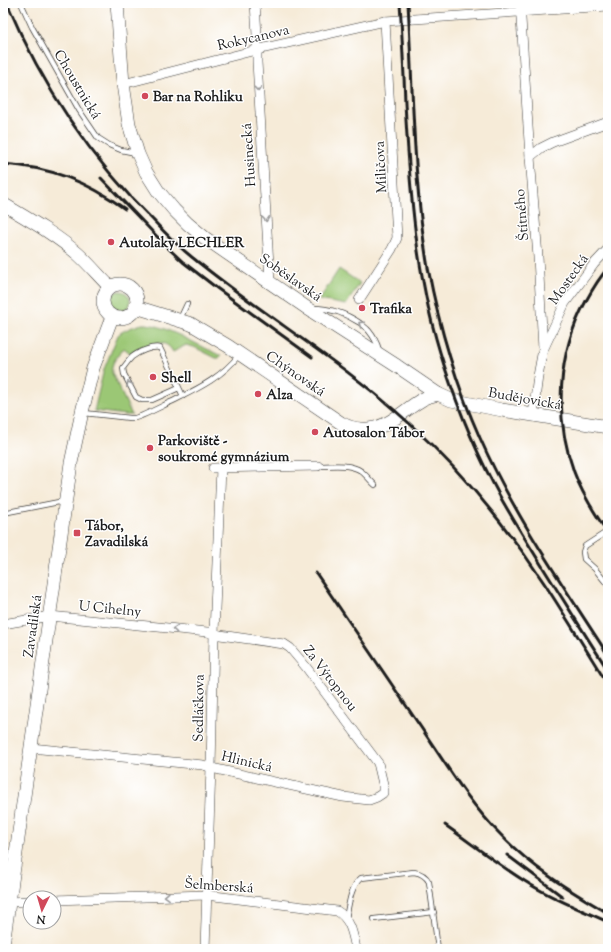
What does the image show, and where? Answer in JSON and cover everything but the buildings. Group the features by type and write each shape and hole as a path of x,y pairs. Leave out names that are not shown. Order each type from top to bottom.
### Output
{"main road":[{"name":"Soběslavská","path":"117,3 123,84 129,124 138,154 146,172 158,191 174,210 205,238 307,308 438,394"},
{"path":"3,204 48,232 78,254 110,287"},
{"path":"120,284 125,285 134,292 137,302 136,307 128,316 118,318 107,313 104,308 103,297 110,287 120,284"},
{"name":"Chýnovská","path":"136,307 191,324 228,346 341,423 354,428 365,430 380,427 424,398 438,394"},
{"name":"Zavadilská","path":"3,944 71,463 93,368 112,316"},
{"name":"Budějovická","path":"438,394 451,400 502,410 608,427"}],"street":[{"name":"Husinecká","path":"255,3 257,35 256,50 270,282"},
{"name":"Rokycanova","path":"123,84 256,50 388,20 521,8 608,6"},
{"name":"Štítného","path":"521,8 543,349 538,371 533,415"},
{"name":"Miličova","path":"359,300 392,249 397,238 388,20"},
{"path":"530,157 541,148 553,142 608,122"},
{"name":"Mostecká","path":"543,349 565,303 594,264 608,249"},
{"name":"Sedláčkova","path":"205,949 211,768 217,468 318,466"},
{"name":"U Cihelny","path":"3,624 50,616 214,633"},
{"name":"Za Výtopnou","path":"214,633 284,644 290,648 378,763 383,784 383,793"},
{"name":"Hlinická","path":"31,748 203,765 344,797 369,800 378,797 383,793"},
{"name":"Šelmberská","path":"62,900 206,895 337,911 346,918"},
{"path":"9,902 22,901"},
{"path":"346,918 350,926 356,949"}],"lane":[{"name":"Choustnická","path":"21,3 32,27 75,103 98,138 121,150 138,154"},
{"path":"180,321 187,304"},
{"path":"179,388 152,400 142,400 136,397 124,374 123,368 133,356 147,349 156,347 160,348 183,396"},
{"path":"82,412 135,418 199,388 217,377 230,366 240,354"},
{"path":"318,466 338,465 353,467 362,472 375,485"},
{"path":"3,513 66,501"},
{"path":"608,531 585,546 583,552 584,559 595,569 608,585"},
{"path":"346,918 353,888 361,878 414,872 421,874 425,876 429,882 438,949"},
{"path":"374,919 434,912"}],"green space":[{"path":"339,269 360,283 346,305 319,300"},
{"path":"120,291 127,294 130,301 127,308 120,311 113,308 110,301 113,294"},
{"path":"143,324 166,329 221,356 216,358 194,347 186,345 173,352 169,347 160,343 149,345 130,353 124,348 113,363 112,373 132,415 94,411 104,369 118,335 129,328"}],"railway":[{"path":"7,3 36,63 69,119 88,146 130,196 188,254 247,300 358,380 410,424 447,460 499,520 530,562 608,685"},
{"path":"400,3 412,203 421,268 434,333 456,399 493,484 608,670"},
{"path":"408,3 414,136 419,202 432,290 449,354 471,418 493,467 540,549 608,655"},
{"path":"3,164 36,168 67,177 82,183 111,199 125,209"},
{"path":"101,178 183,262 312,357"},
{"path":"608,268 593,288 576,321 564,364 561,407 563,429 574,472 585,496 608,533"},
{"path":"316,573 458,782 489,823 513,847 538,868 565,887 608,913"},
{"path":"445,825 503,867 543,892 608,922"},
{"path":"507,855 563,897"}],"place":[{"name":"Bar na Rohliku","path":"145,96"},
{"name":"Autolaky LECHLER","path":"111,242"},
{"name":"Trafika","path":"362,308"},
{"name":"Shell","path":"153,377"},
{"name":"Alza","path":"258,394"},
{"name":"Autosalon Tábor","path":"315,432"},
{"name":"Parkoviště - soukromé gymnázium","path":"150,448"},
{"name":"Tábor, Zavadilská","path":"77,533"}]}
